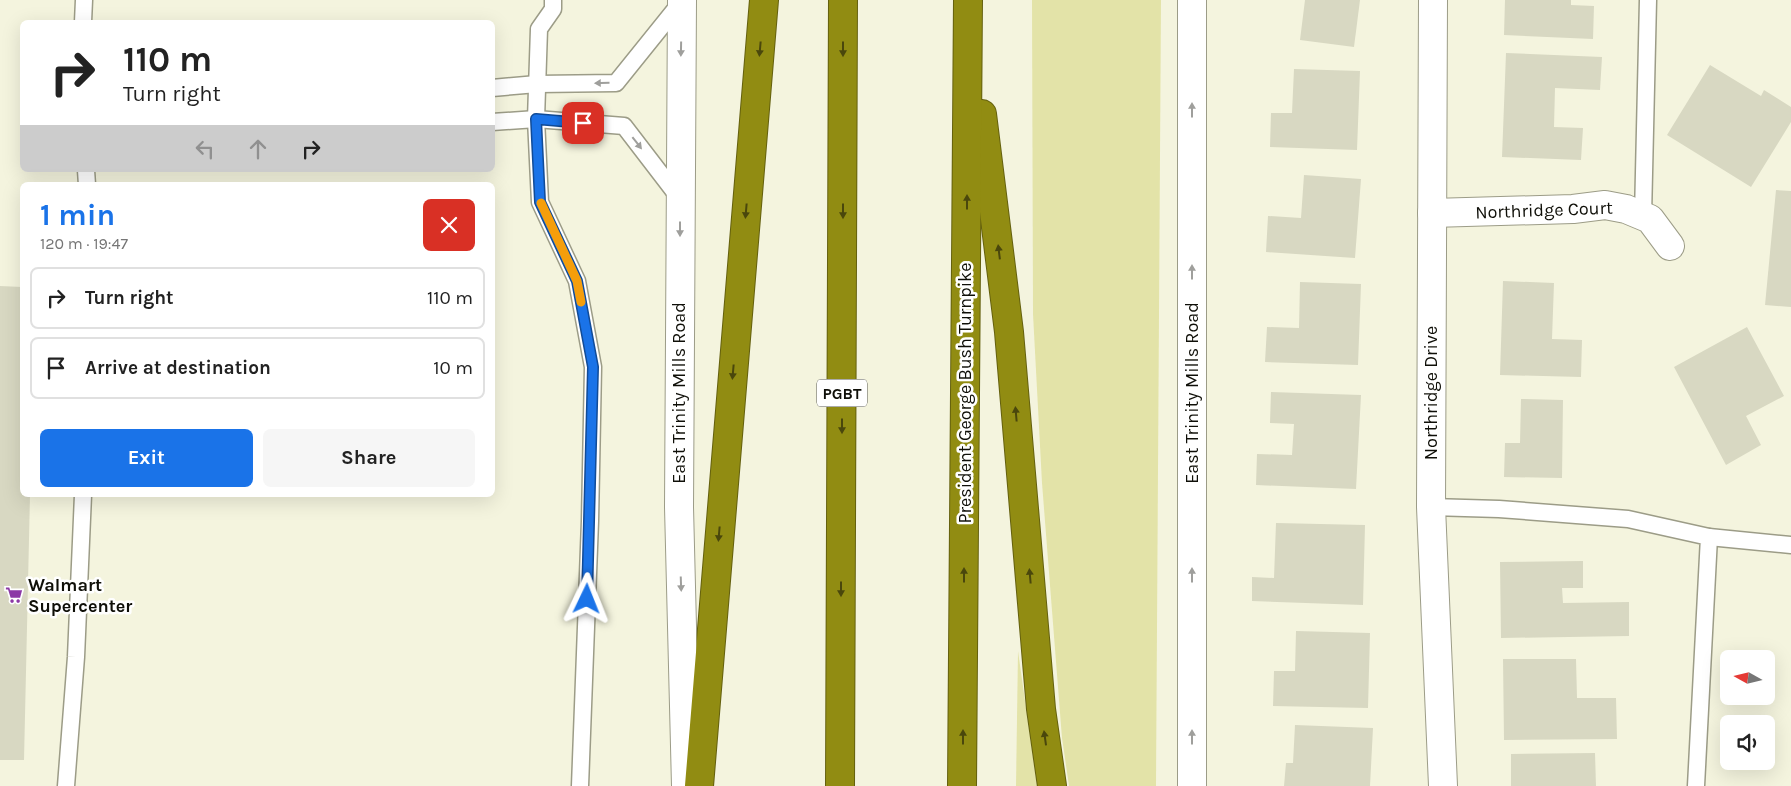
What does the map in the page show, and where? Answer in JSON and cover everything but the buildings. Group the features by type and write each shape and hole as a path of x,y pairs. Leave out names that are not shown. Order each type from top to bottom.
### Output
{"highway":[{"path":"699,786 764,0"},
{"name":"PGBT","path":"840,786 844,0"},
{"path":"968,5 1010,332 1041,709 1052,786"},
{"name":"President George Bush Turnpike","path":"962,786 968,5"}],"main road":[{"name":"East Trinity Mills Road","path":"1192,0 1192,786"},
{"name":"Northridge Drive","path":"1433,0 1431,507 1443,786"},
{"name":"East Trinity Mills Road","path":"682,1 679,507 686,786"},
{"name":"Northridge Court","path":"1432,213 1573,209 1605,205 1626,209 1650,219 1670,246"}],"lane":[{"path":"84,0 84,20"},
{"path":"553,0 553,9 539,29 536,119 540,202 577,281 593,367 590,521 580,786"},
{"path":"1643,216 1648,0"},
{"path":"495,88 537,84 616,83 682,1"},
{"path":"495,122 536,119 624,126 680,199"},
{"path":"66,786 76,657 83,497"},
{"path":"1431,507 1499,509 1628,519 1709,537 1791,545"},
{"path":"1696,786 1709,537"}],"green space":[{"path":"1032,0 1161,0 1156,786 1069,786 1062,738 1042,483 1033,314"},
{"path":"1018,651 1037,786 1016,786"}],"slow traffic":[{"path":"541,203 577,281 581,302"}],"place":[{"name":"Walmart Supercenter","path":"14,595"}],"route":[{"path":"583,123 536,119 540,202 577,281 593,367 587,599"}]}
